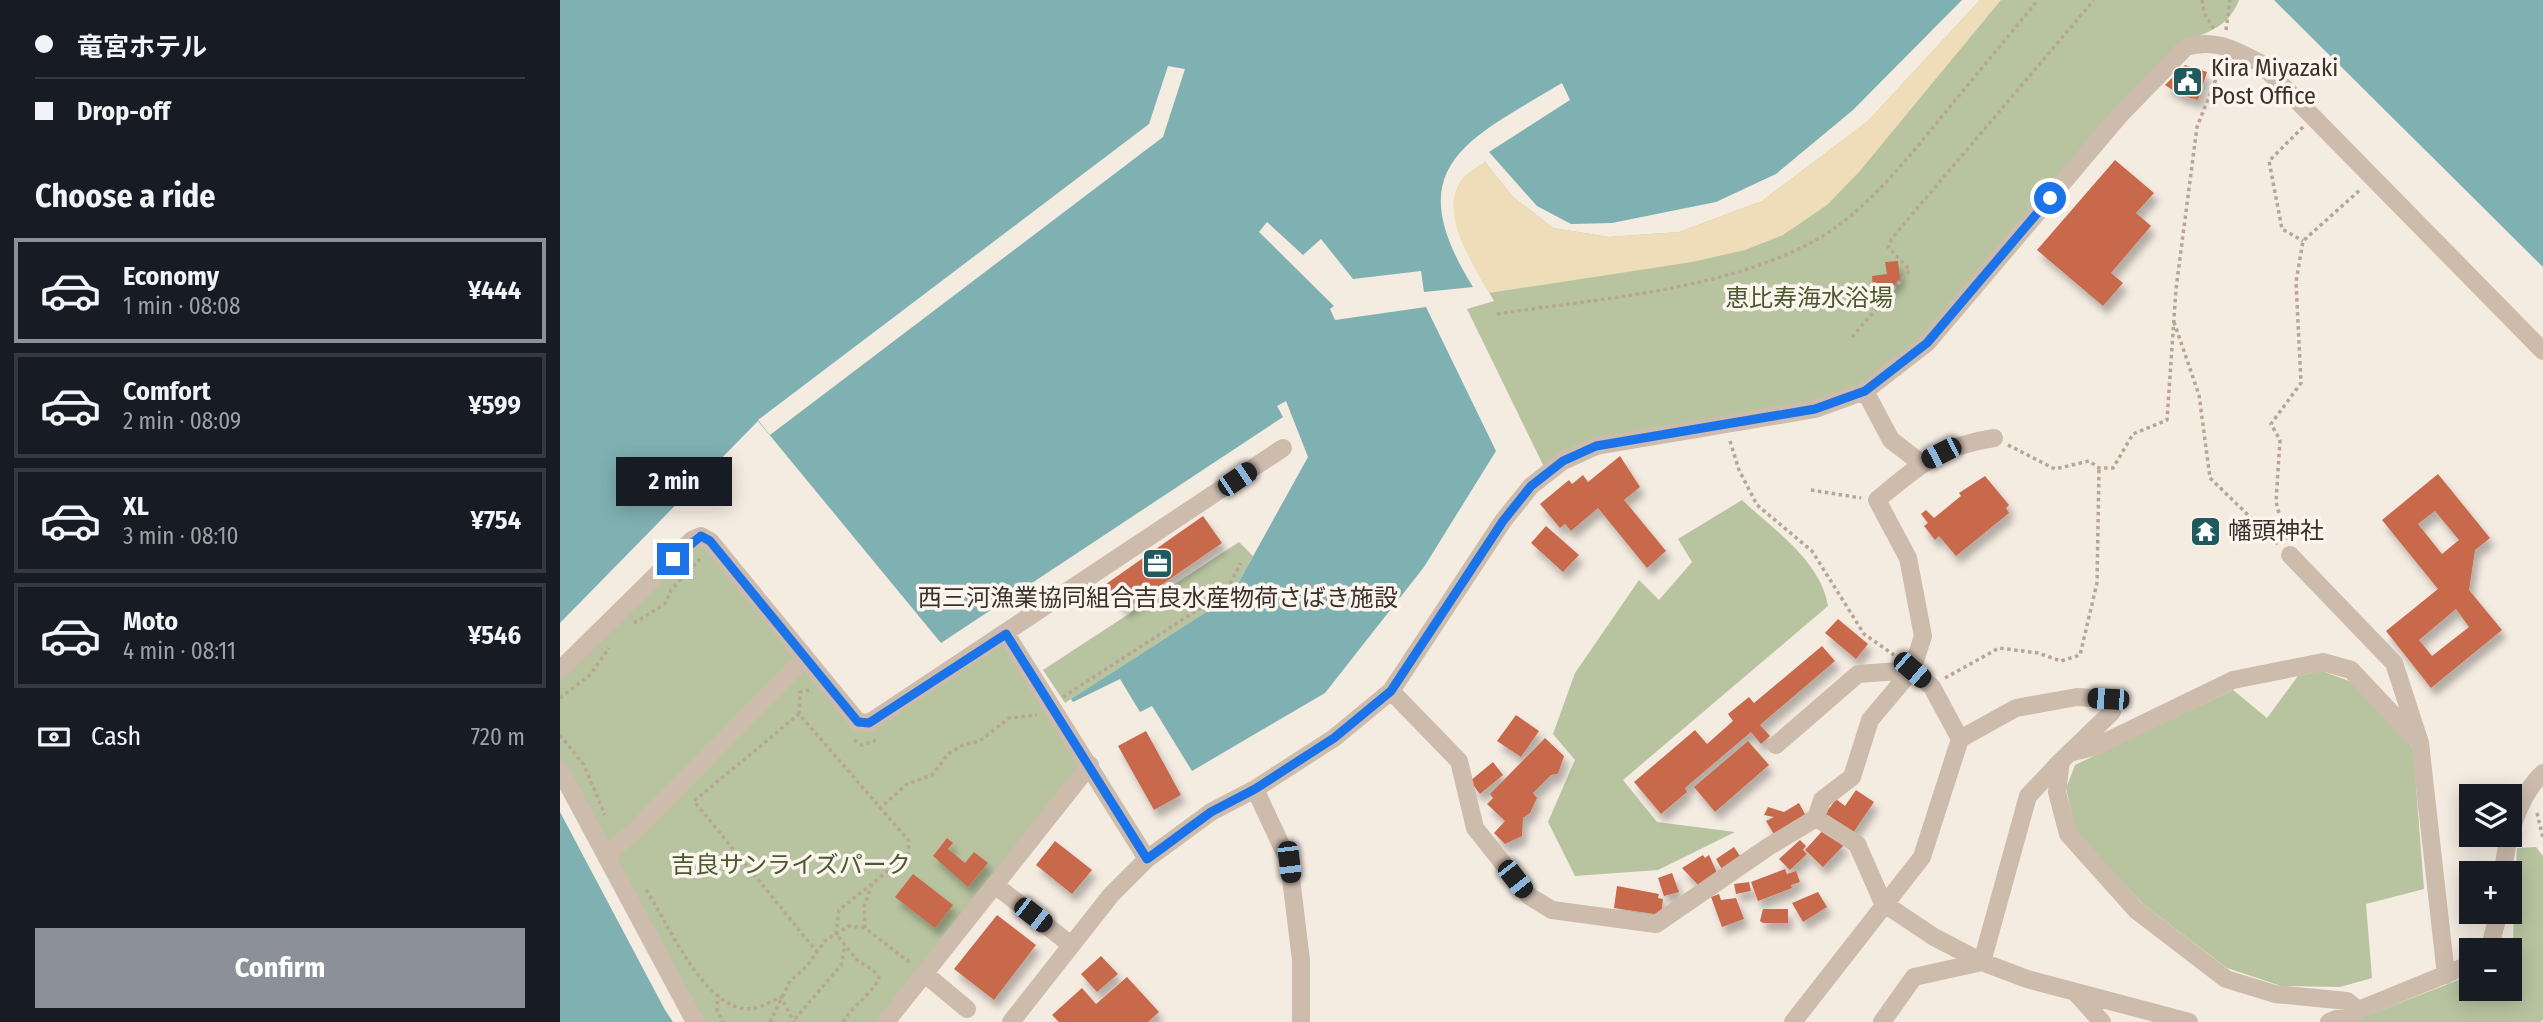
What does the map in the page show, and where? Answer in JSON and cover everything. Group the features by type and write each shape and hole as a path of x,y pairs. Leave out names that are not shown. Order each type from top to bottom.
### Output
{"street":[{"path":"1011,1022 1111,895 1147,859 1211,812 1255,789 1334,738 1391,691 1503,521 1531,486 1547,472 1563,461 1596,446 1724,422 1815,409 1865,391 1927,343 2120,115 2186,47 2200,42 2224,45 2260,64 2543,351"},
{"path":"1865,391 1891,440 1921,463"},
{"path":"1391,691 1459,761 1475,828 1529,896 1552,910 1656,924 1768,847 1816,818 1822,800 1852,777 1870,720 1914,665 1923,636 1908,558 1877,500 1921,463 1962,443 1994,438"},
{"path":"560,670 692,540 701,536 710,541 858,722 869,723 1283,448"},
{"path":"2290,555 2394,663 2420,743 2446,975"},
{"path":"1006,634 1046,710 1090,765 1147,859"},
{"path":"607,854 631,834 804,658"},
{"path":"2066,757 2097,746 2232,680 2323,662 2351,670 2420,743"},
{"path":"1914,665 1932,687 1960,739"},
{"path":"1776,745 1858,674 1914,665"},
{"path":"1793,1022 1835,971 1883,903 1922,857 1960,739 2016,708 2077,697 2108,699 2112,712 2028,796 1982,962"},
{"path":"2066,757 2057,793 2068,834 2136,910 2226,979 2275,994 2347,1001 2359,1011"},
{"path":"886,1022 920,971 995,885 1090,765"},
{"path":"560,769 695,1022"},
{"path":"2504,861 2505,850 2530,785 2543,773"},
{"path":"1255,789 1289,862 1301,960 1301,1022"},
{"path":"1816,818 1857,844 1883,903 1934,937 1982,962 2027,979 2189,1022"},
{"path":"995,885 1070,945"},
{"path":"1882,1022 1914,977 1982,962"},
{"path":"2329,1022 2459,969"},
{"path":"920,971 967,1009"},
{"path":"2075,992 2102,1022"}],"path":[{"path":"1497,314 1664,288 1740,271 1817,239 1862,205 1900,167 2038,0"},
{"path":"1852,337 1910,270 1888,247 1892,238 2094,0"},
{"path":"2203,0 2204,13 2224,45"},
{"path":"1994,438 2055,469 2089,461 2099,468 2113,468 2133,434 2167,421 2174,320 2197,127 2224,45 2231,0"},
{"path":"2303,241 2283,229 2269,161 2312,117"},
{"path":"2290,555 2276,502 2280,440 2271,424 2301,383 2296,282 2303,241 2366,184"},
{"path":"2174,320 2199,395 2210,478 2290,555"},
{"path":"1724,422 1739,470 1757,505 1812,551 1864,634 1900,659 1914,665"},
{"path":"1932,687 2000,648 2038,653 2061,661 2080,655 2097,583 2099,468"},
{"path":"1811,490 1877,500"},
{"path":"626,630 665,604 671,590 699,560 709,561"},
{"path":"879,809 907,784 932,775 948,754 963,745 980,741 1009,718 1046,710 1225,592 1241,564"},
{"path":"560,698 591,674 610,646"},
{"path":"817,952 694,802 799,714 909,841 908,855 838,911 836,934 879,978 875,987 851,1007 843,1022"},
{"path":"560,735 584,765 607,821"},
{"path":"865,928 864,907 873,883"},
{"path":"643,886 669,925 689,964 718,994 736,1007 755,1008 781,997"},
{"path":"770,1022 790,981 836,934 849,926 865,928 920,971"},
{"path":"781,997 794,1021 841,965 845,945"},
{"path":"718,994 717,1010 723,1022"}],"green space":[{"name":"恵比寿海水浴場","path":"1980,0 2239,0 2232,14 2223,23 2197,37 1927,343 1865,391 1596,446 1547,473 1467,309 1494,301 1470,258 1457,224 1454,207 1456,192 1463,179 1485,162 1512,196 1553,228 1609,237 1679,232 1762,201 1868,121"},
{"path":"1742,500 1806,560 1824,590 1828,606 1623,780 1657,822 1735,832 1658,870 1575,876 1548,822 1575,760 1553,734 1575,673 1639,580 1659,600 1692,562 1678,539"},
{"name":"吉良サンライズパーク","path":"701,536 858,722 1006,634 1090,765 886,1022 695,1022 560,770 560,670"},
{"path":"1239,542 1253,556 1231,596 1065,703 1043,670"},
{"path":"2322,671 2349,681 2369,696 2413,748 2424,889 2366,904 2372,978 2340,987 2281,986 2227,968 2143,904 2076,833 2066,788 2075,765 2233,690 2267,718 2298,676"},
{"path":"2536,847 2543,856 2543,1020 2351,1022 2459,980 2459,1001 2522,1001 2522,938 2513,938 2514,924 2522,924 2522,861 2516,861 2517,848"}],"sand":[{"path":"1980,0 2001,0 1859,172 1827,205 1783,235 1745,250 1692,262 1489,293 1460,237 1453,206 1456,192 1465,176 1485,162 1512,196 1553,228 1609,237 1679,232 1762,201 1868,121"}],"water":[{"path":"560,0 1962,0 1853,110 1776,174 1716,202 1612,223 1571,224 1537,206 1489,152 1570,100 1562,83 1497,122 1471,141 1453,162 1443,185 1442,213 1451,246 1473,287 1424,292 1421,271 1353,279 1321,239 1303,255 1267,222 1259,232 1334,306 1330,309 1335,320 1426,307 1496,451 1424,567 1325,693 1192,771 1152,706 1140,712 1120,679 1073,702 1071,699 1231,596 1308,457 1286,401 1277,406 1283,417 941,643 758,421 560,623"},
{"path":"2274,0 2543,0 2543,267"},
{"path":"560,812 665,1010 673,1022 560,1022"}],"pier":[{"path":"1168,66 1185,69 1163,137 770,435 758,420 1149,124"}],"building":[{"path":"2185,65 2207,72 2198,100 2180,95 2165,85"},
{"path":"2115,160 2154,193 2136,213 2151,226 2111,273 2123,283 2103,306 2037,250"},
{"path":"1898,261 1900,279 1891,288 1873,290 1872,276 1887,274 1885,262"},
{"path":"1620,456 1640,487 1624,500 1666,551 1647,568 1598,508 1571,531 1565,524 1560,528 1540,504 1569,480 1572,484 1583,475 1588,482"},
{"path":"2438,474 2490,538 2475,550 2469,590 2502,630 2431,688 2386,631 2438,589 2382,520","holes":["2435,511 2459,540 2442,554 2418,524","2456,609 2469,627 2432,656 2419,640"]},
{"path":"1985,476 2009,505 2006,508 2009,513 1956,556 1939,536 1935,540 1924,526 1928,523 1921,514 1926,510 1934,518 1961,496 1959,493"},
{"path":"1203,516 1222,543 1125,610 1106,584"},
{"path":"1546,526 1579,555 1563,572 1531,543"},
{"path":"1838,619 1868,644 1856,659 1825,633"},
{"path":"1822,646 1835,661 1760,725 1770,736 1761,744 1751,732 1685,788 1687,792 1661,814 1634,782 1695,730 1707,744 1733,721 1728,714 1749,697 1754,703"},
{"path":"1516,715 1539,731 1521,757 1497,741"},
{"path":"1146,731 1181,795 1154,810 1118,746"},
{"path":"1545,738 1564,756 1558,774 1551,775 1533,793 1537,798 1530,813 1523,818 1522,836 1505,844 1494,833 1505,821 1487,804 1493,798 1490,794"},
{"path":"1748,741 1769,765 1715,812 1694,787"},
{"path":"1493,762 1503,775 1480,794 1470,781"},
{"path":"1856,790 1874,802 1853,833 1825,814 1836,799 1845,806"},
{"path":"1799,803 1807,818 1775,836 1766,821 1774,817 1764,815 1768,807 1784,812"},
{"path":"1825,828 1844,845 1823,867 1805,850"},
{"path":"947,838 953,843 948,849 965,863 974,852 988,863 968,887 933,856"},
{"path":"1800,840 1806,846 1803,850 1807,854 1790,870 1779,859"},
{"path":"1055,841 1092,870 1072,894 1036,865"},
{"path":"1734,847 1742,859 1723,871 1716,859"},
{"path":"1703,855 1705,858 1709,855 1718,875 1700,887 1682,868"},
{"path":"1785,869 1787,874 1796,871 1800,882 1791,885 1792,888 1758,901 1751,882"},
{"path":"1672,873 1679,892 1664,896 1658,878"},
{"path":"913,874 953,905 935,928 895,897"},
{"path":"1749,882 1751,891 1736,894 1734,884"},
{"path":"1617,886 1659,894 1658,898 1663,899 1661,915 1614,908"},
{"path":"1818,892 1827,907 1803,922 1792,903"},
{"path":"1719,894 1721,900 1736,898 1744,919 1722,927 1711,897"},
{"path":"1763,909 1788,909 1788,923 1763,923 1760,921"},
{"path":"997,915 1036,945 994,1000 954,969"},
{"path":"1101,956 1118,974 1097,992 1081,974"},
{"path":"1127,977 1159,1012 1148,1022 1059,1022 1052,1015 1082,988 1096,1004"}],"place":[{"name":"Kira Miyazaki Post Office","path":"2188,82"},
{"name":"幡頭神社","path":"2205,531"},
{"name":"西三河漁業協同組合吉良水産物荷さばき施設","path":"1158,564"}],"route":[{"path":"673,559 692,540 701,536 710,541 858,722 869,723 1006,634 1053,704 1147,859 1211,812 1255,789 1334,738 1391,691 1503,521 1531,486 1563,461 1596,446 1684,429 1815,409 1865,391 1927,343 2050,198"}]}
